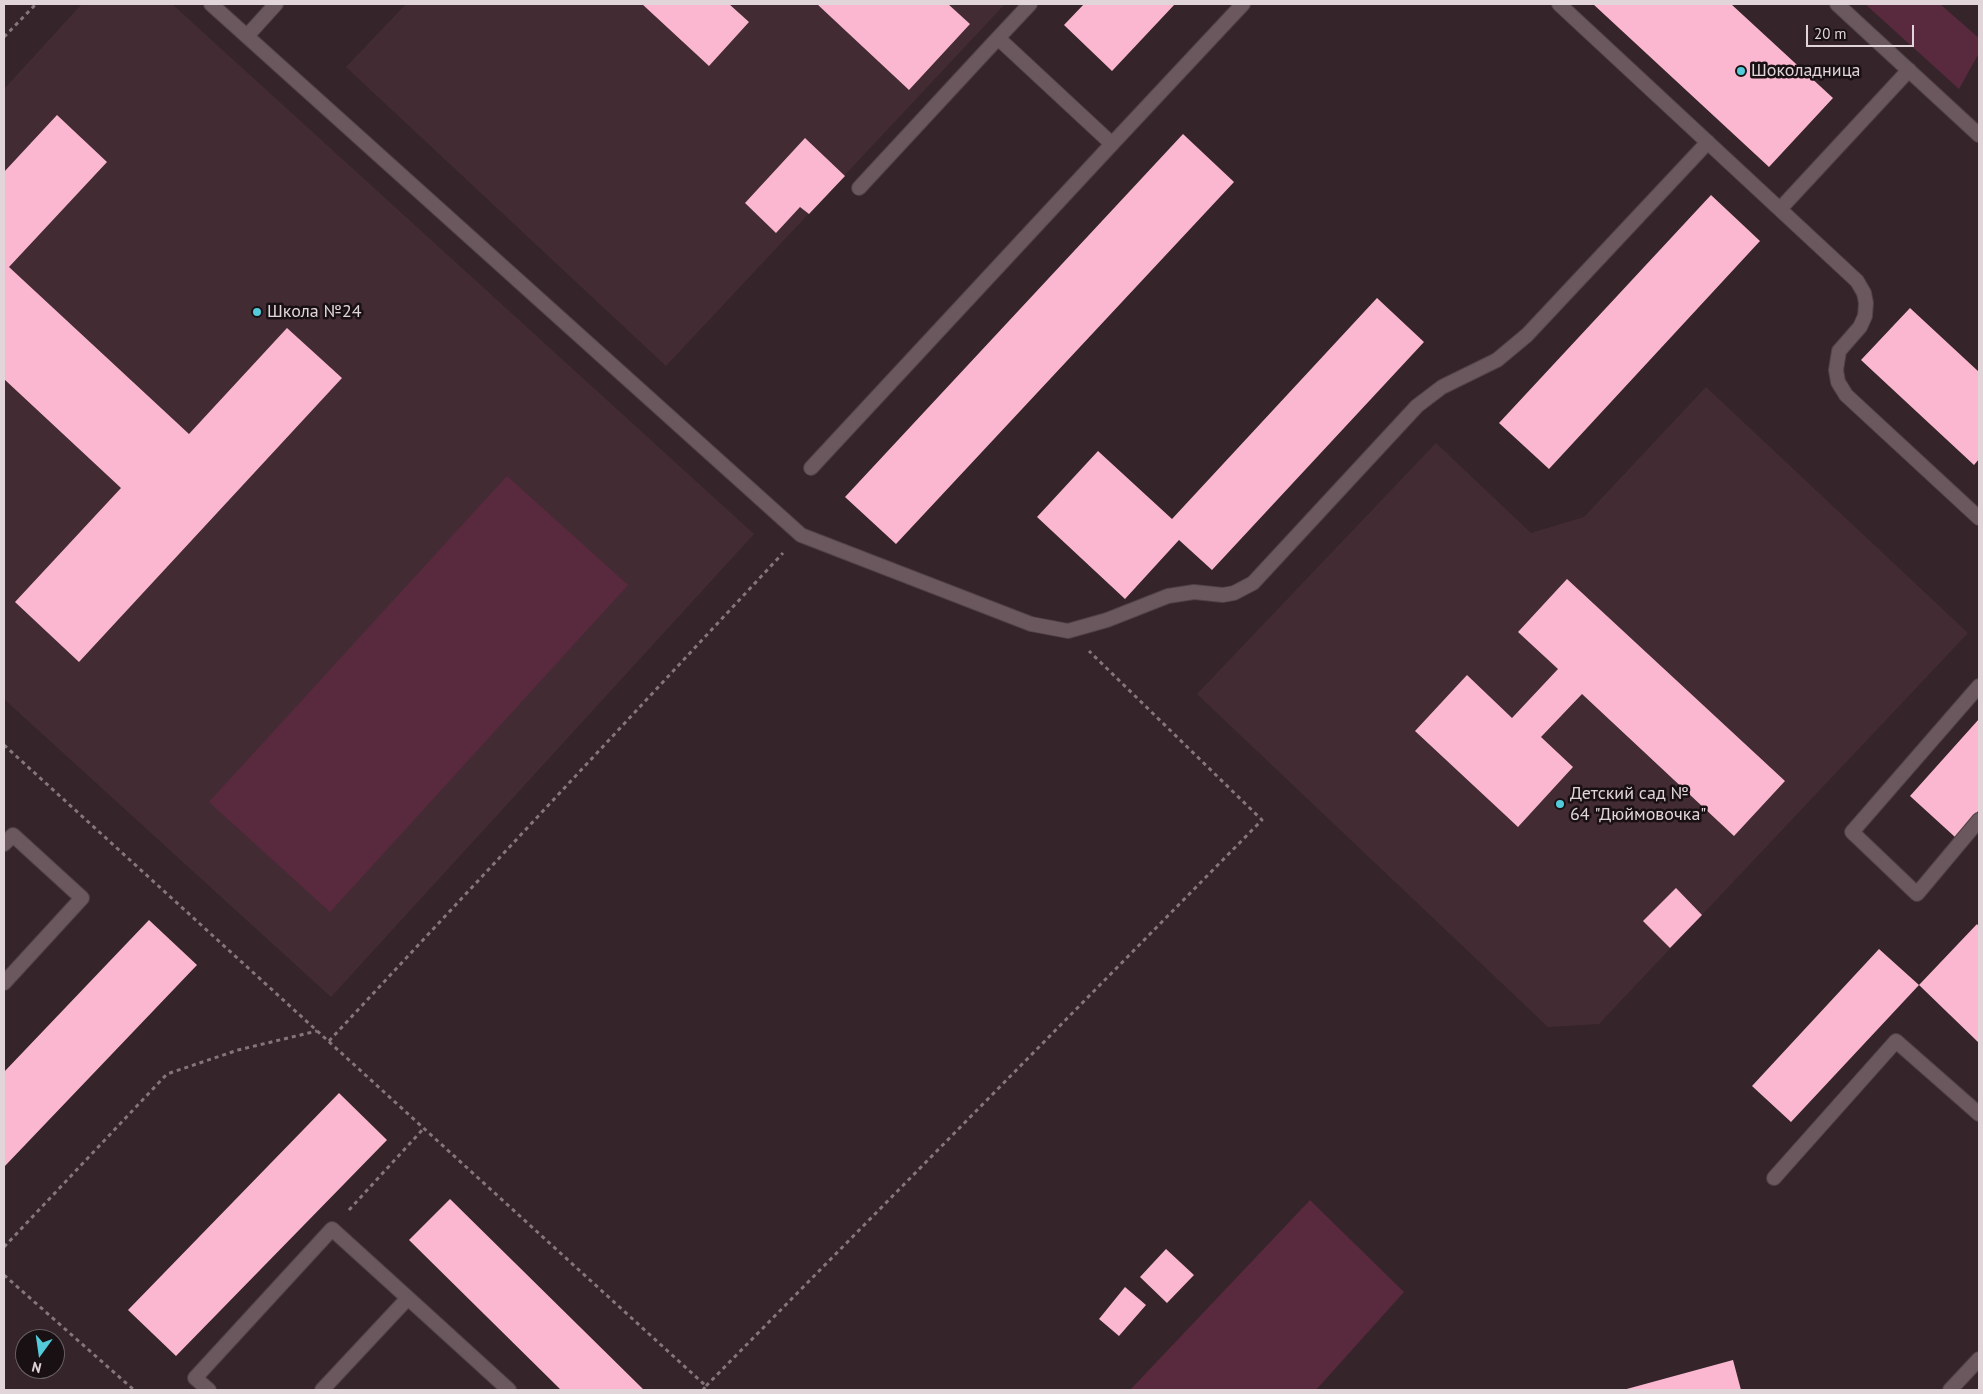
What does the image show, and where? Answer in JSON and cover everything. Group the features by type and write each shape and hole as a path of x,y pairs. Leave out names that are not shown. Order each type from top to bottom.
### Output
{"street":[{"path":"211,4 800,535 1032,624 1068,631 1107,620 1168,596 1194,592 1223,595 1234,593 1253,583 1417,406 1442,387 1497,360 1522,339 1708,142"},
{"path":"247,36 276,4"},
{"path":"859,188 1030,4"},
{"path":"811,468 1243,4"},
{"path":"1559,4 1857,281 1864,293 1866,303 1863,322 1839,351 1836,361 1838,382 1846,395 1979,518"},
{"path":"1837,4 1979,135"},
{"path":"998,38 1112,144"},
{"path":"1780,209 1909,70"},
{"path":"1979,686 1852,832 1917,894 1979,820"},
{"path":"4,844 13,834 82,898 4,983"},
{"path":"1774,1178 1896,1041 1979,1114"},
{"path":"209,1390 195,1378 332,1228 509,1390"},
{"path":"322,1390 408,1298"},
{"path":"1950,1390 1979,1359"}],"path":[{"path":"4,37 36,4"},
{"path":"329,1042 800,535"},
{"path":"703,1390 1262,820 1068,631"},
{"path":"4,745 706,1386"},
{"path":"4,1247 167,1074 238,1050 318,1031"},
{"path":"332,1228 424,1128"},
{"path":"4,1275 134,1390"}],"shaded area":[{"name":"Школа №24","path":"82,4 172,4 754,534 331,997 4,699 4,89"},
{"path":"406,4 1005,4 666,366 346,67"},
{"path":"1865,4 1940,4 1979,38 1979,53 1959,89"},
{"name":"Детский сад № 64 \"Дюймовочка\"","path":"1706,387 1968,633 1599,1024 1548,1027 1197,694 1436,443 1531,533 1584,517"},
{"path":"507,476 628,585 330,912 209,802"},
{"path":"1310,1200 1404,1292 1316,1390 1130,1390"}],"building":[{"path":"642,4 729,4 749,22 709,66"},
{"path":"817,4 948,4 970,24 909,90"},
{"path":"1084,4 1175,4 1112,71 1064,25"},
{"path":"1593,4 1731,4 1833,98 1769,167"},
{"path":"57,115 107,162 9,267 189,434 287,328 342,378 79,662 15,602 121,488 4,379 4,172"},
{"path":"1183,134 1234,182 896,544 845,497"},
{"path":"805,138 845,176 809,214 800,207 776,233 745,203"},
{"path":"1711,195 1760,241 1549,469 1499,423"},
{"path":"1377,298 1424,342 1212,570 1179,540 1125,599 1037,517 1098,451 1172,519"},
{"path":"1910,308 1979,372 1979,459 1974,465 1861,360"},
{"path":"1567,579 1785,781 1734,836 1582,694 1541,737 1573,767 1518,827 1415,731 1467,675 1512,718 1558,669 1518,632"},
{"path":"1979,719 1979,810 1955,837 1910,796"},
{"path":"1676,888 1702,915 1670,948 1643,921"},
{"path":"149,920 197,965 4,1167 4,1072"},
{"path":"1977,924 1979,927 1979,1043 1919,985"},
{"path":"1879,949 1919,985 1791,1122 1752,1086"},
{"path":"339,1093 387,1140 176,1356 128,1310"},
{"path":"450,1199 644,1390 561,1390 409,1240"},
{"path":"1166,1249 1194,1275 1167,1303 1140,1277"},
{"path":"1125,1287 1146,1305 1119,1336 1099,1319"},
{"path":"1733,1360 1741,1390 1623,1390"}],"place":[{"name":"Шоколадница","path":"1741,71"},
{"name":"Школа №24","path":"257,312"},
{"name":"Детский сад № 64 \"Дюймовочка\"","path":"1560,804"}]}
